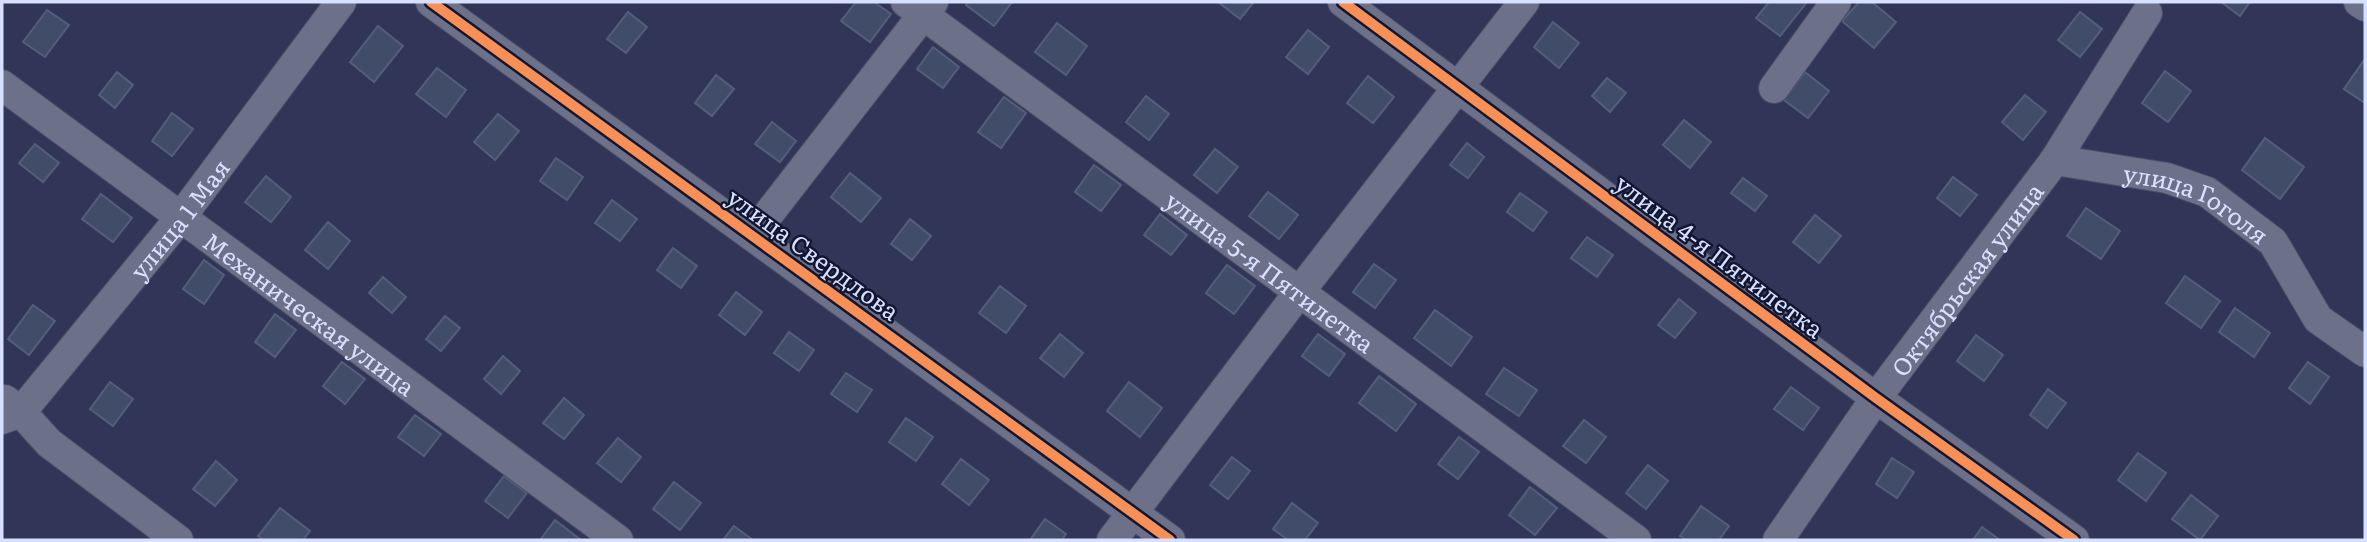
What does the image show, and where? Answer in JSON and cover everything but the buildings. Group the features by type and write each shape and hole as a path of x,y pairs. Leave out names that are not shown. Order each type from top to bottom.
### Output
{"street":[{"name":"улица 1 Мая","path":"8,410 181,217 341,2"},
{"name":"улица Свердлова","path":"431,2 1170,540"},
{"name":"улица 4-я Пятилетка","path":"1343,2 1876,398 2074,540"},
{"path":"1112,540 1300,291 1524,2"},
{"path":"1774,88 1836,2"},
{"path":"2359,2 2365,6"},
{"name":"Октябрьская улица","path":"1779,540 1876,398 2055,160 2145,5"},
{"path":"753,234 921,6"},
{"name":"улица 5-я Пятилетка","path":"921,6 1636,540"},
{"name":"Механическая улица","path":"2,85 618,540"},
{"name":"улица Гоголя","path":"2055,160 2167,178 2207,192 2273,242 2318,319 2365,352"},
{"path":"8,410 178,540"}],"cycle path":[{"path":"431,2 1170,540"},
{"path":"1343,2 1876,398 2074,540"}]}
